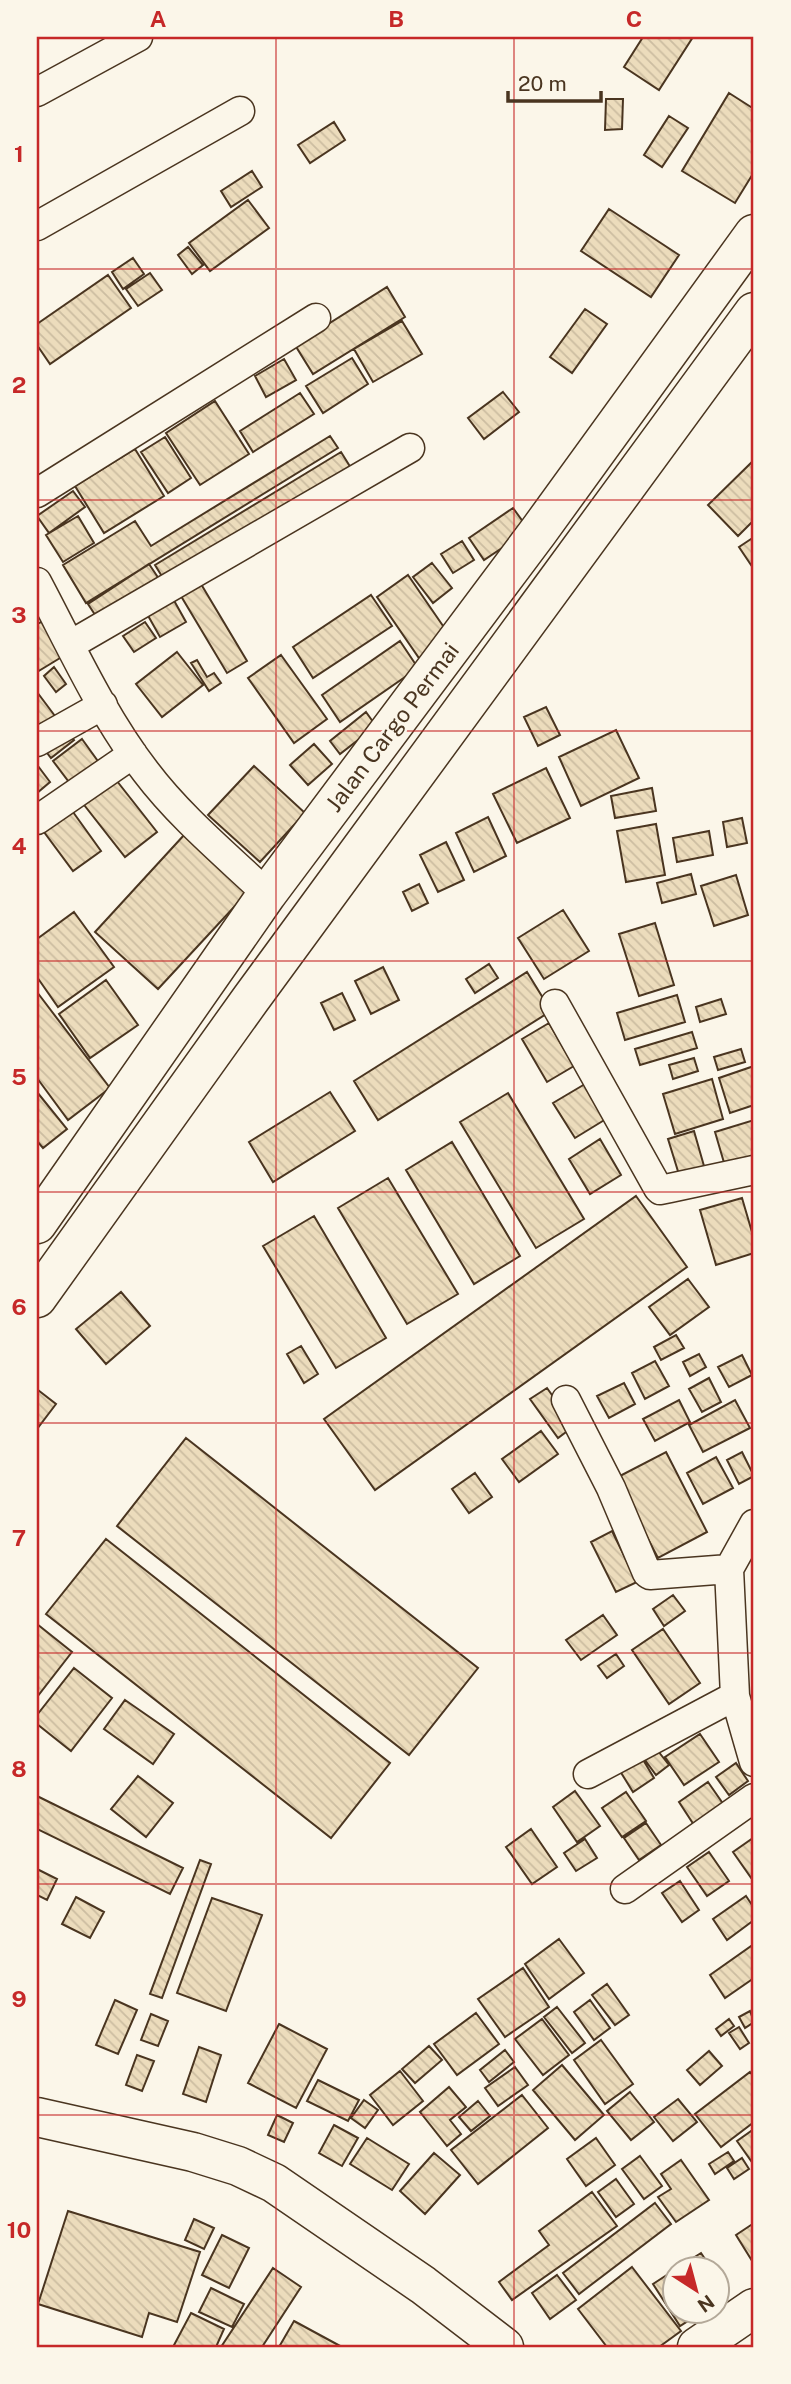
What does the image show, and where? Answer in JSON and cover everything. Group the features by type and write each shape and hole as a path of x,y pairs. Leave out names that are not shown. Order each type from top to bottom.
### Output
{"main road":[{"name":"Jalan Cargo Permai","path":"37,1224 267,894 538,532 754,234"},
{"name":"Jalan Cargo Permai","path":"37,1298 250,1000 754,312"},
{"path":"37,2117 193,2152 238,2166 274,2183 424,2284 505,2347"},
{"path":"697,2347 754,2308"}],"street":[{"path":"37,92 138,37"},
{"path":"37,226 240,111"},
{"path":"37,493 316,318"},
{"path":"70,645 410,448"},
{"path":"37,582 103,705 134,754 170,800 267,894"},
{"path":"37,742 103,705"},
{"path":"37,820 134,754"},
{"path":"555,1004 658,1188 670,1188 754,1170"},
{"path":"566,1400 611,1488 647,1573 650,1575 729,1569"},
{"path":"754,1524 729,1569 735,1696 754,1762"},
{"path":"588,1774 735,1696"},
{"path":"625,1889 754,1798"}],"building":[{"path":"643,37 693,37 659,90 624,67"},
{"path":"729,93 754,109 754,172 735,203 682,171"},
{"path":"606,99 623,99 622,129 605,130"},
{"path":"669,116 688,128 662,167 644,155"},
{"path":"334,122 345,140 310,163 298,145"},
{"path":"252,171 262,187 231,207 221,191"},
{"path":"248,200 269,228 210,271 189,243"},
{"path":"609,209 679,255 651,297 581,251"},
{"path":"188,247 203,265 192,274 178,255"},
{"path":"133,258 144,274 123,289 112,272"},
{"path":"150,273 162,290 138,306 126,289"},
{"path":"108,275 131,308 50,364 37,345 37,324"},
{"path":"387,287 405,317 313,374 295,345"},
{"path":"585,309 607,324 572,373 550,357"},
{"path":"402,321 422,354 373,382 354,349"},
{"path":"352,358 368,384 323,413 306,386"},
{"path":"284,359 296,380 266,397 255,376"},
{"path":"503,392 519,412 484,439 468,418"},
{"path":"300,393 314,414 253,452 240,431"},
{"path":"215,401 249,454 200,485 166,433"},
{"path":"330,436 338,448 86,603 63,565 135,521 151,546"},
{"path":"165,437 191,478 168,493 141,452"},
{"path":"135,449 164,496 104,533 75,486"},
{"path":"341,452 354,473 168,586 155,565"},
{"path":"754,460 754,520 738,536 708,505"},
{"path":"73,491 85,507 49,533 37,516"},
{"path":"513,508 529,530 484,560 469,538"},
{"path":"78,516 94,543 63,562 46,535"},
{"path":"754,537 754,562 751,565 739,547"},
{"path":"462,541 474,560 453,573 441,554"},
{"path":"432,563 452,588 433,603 413,577"},
{"path":"149,564 163,585 101,624 88,604"},
{"path":"195,574 247,661 227,673 175,586"},
{"path":"408,575 452,639 421,661 377,597"},
{"path":"371,595 392,626 313,678 293,647"},
{"path":"172,597 186,622 160,637 146,612"},
{"path":"45,620 65,655 37,672 37,624"},
{"path":"145,622 156,638 134,652 123,636"},
{"path":"400,641 418,668 340,722 322,695"},
{"path":"177,652 203,685 162,717 136,684"},
{"path":"281,655 327,719 294,743 248,678"},
{"path":"197,660 207,677 214,673 221,683 209,691 191,663"},
{"path":"54,667 66,684 56,692 44,676"},
{"path":"37,692 55,716 37,730"},
{"path":"546,707 560,735 538,746 524,717"},
{"path":"366,712 376,726 340,754 330,741"},
{"path":"616,730 639,778 581,806 559,757"},
{"path":"66,731 74,740 51,758 44,749"},
{"path":"82,739 100,764 72,786 53,761"},
{"path":"314,744 332,764 308,785 290,765"},
{"path":"38,766 50,782 37,793 37,768"},
{"path":"254,766 305,813 260,862 208,815"},
{"path":"546,768 570,818 517,843 493,794"},
{"path":"113,776 157,832 125,857 81,801"},
{"path":"652,788 656,811 615,818 611,796"},
{"path":"73,812 101,851 73,871 44,832"},
{"path":"488,817 506,856 474,872 456,833"},
{"path":"742,818 747,843 727,847 723,822"},
{"path":"656,824 665,875 626,882 617,831"},
{"path":"709,831 713,855 677,862 673,838"},
{"path":"185,834 248,892 158,989 95,932"},
{"path":"446,842 464,880 438,892 420,855"},
{"path":"691,874 696,894 662,903 657,883"},
{"path":"736,875 748,915 714,926 701,886"},
{"path":"419,884 428,903 412,911 403,892"},
{"path":"563,910 589,951 544,979 518,938"},
{"path":"74,912 114,967 58,1007 37,977 37,939"},
{"path":"655,923 674,985 639,996 619,934"},
{"path":"489,964 498,978 475,993 466,979"},
{"path":"383,967 399,1000 371,1014 355,981"},
{"path":"527,972 551,1011 378,1120 354,1081"},
{"path":"106,980 138,1025 90,1058 59,1014"},
{"path":"37,992 110,1088 68,1120 37,1078"},
{"path":"342,993 355,1020 334,1030 321,1003"},
{"path":"677,995 685,1022 625,1040 617,1013"},
{"path":"721,999 726,1014 700,1022 696,1007"},
{"path":"549,1023 574,1066 547,1082 522,1039"},
{"path":"692,1032 697,1048 640,1065 635,1049"},
{"path":"741,1049 745,1062 718,1070 714,1057"},
{"path":"694,1058 698,1071 673,1079 669,1065"},
{"path":"754,1066 754,1105 730,1113 719,1078"},
{"path":"712,1079 723,1119 675,1134 663,1094"},
{"path":"585,1084 606,1119 575,1138 553,1103"},
{"path":"37,1092 67,1129 43,1148 37,1141"},
{"path":"330,1092 355,1131 273,1182 249,1142"},
{"path":"508,1093 584,1219 536,1248 460,1122"},
{"path":"754,1120 754,1157 725,1166 715,1132"},
{"path":"694,1131 706,1173 681,1181 668,1139"},
{"path":"600,1139 621,1175 590,1194 569,1159"},
{"path":"452,1142 520,1256 474,1284 406,1170"},
{"path":"388,1178 458,1294 407,1324 338,1208"},
{"path":"636,1196 687,1267 375,1490 324,1419"},
{"path":"742,1198 754,1239 754,1253 716,1265 700,1210"},
{"path":"314,1216 386,1338 336,1368 263,1246"},
{"path":"688,1279 709,1307 670,1335 649,1307"},
{"path":"121,1292 150,1326 106,1364 76,1329"},
{"path":"676,1335 684,1348 661,1360 654,1347"},
{"path":"301,1346 318,1374 304,1383 287,1354"},
{"path":"699,1354 706,1367 690,1376 683,1362"},
{"path":"742,1355 752,1375 729,1387 718,1367"},
{"path":"655,1361 669,1386 645,1399 632,1373"},
{"path":"709,1378 721,1402 702,1412 689,1389"},
{"path":"624,1383 635,1404 609,1418 597,1396"},
{"path":"547,1388 574,1426 558,1438 530,1399"},
{"path":"38,1390 56,1404 37,1429 37,1392"},
{"path":"679,1400 690,1422 655,1441 643,1419"},
{"path":"735,1400 750,1428 703,1452 689,1425"},
{"path":"541,1431 558,1454 519,1482 502,1459"},
{"path":"186,1438 478,1668 409,1755 117,1526"},
{"path":"666,1452 707,1532 658,1558 616,1478"},
{"path":"742,1452 754,1476 739,1484 727,1460"},
{"path":"716,1457 733,1488 703,1504 687,1473"},
{"path":"475,1473 492,1497 469,1513 452,1489"},
{"path":"612,1531 637,1582 616,1592 591,1542"},
{"path":"106,1539 390,1763 331,1838 46,1614"},
{"path":"673,1595 685,1611 664,1626 653,1609"},
{"path":"603,1615 617,1635 581,1660 566,1640"},
{"path":"37,1624 72,1652 37,1697"},
{"path":"663,1629 700,1683 669,1704 632,1650"},
{"path":"616,1654 624,1666 607,1678 598,1666"},
{"path":"74,1668 112,1698 71,1751 37,1724 37,1715"},
{"path":"125,1700 174,1734 153,1764 104,1729"},
{"path":"700,1734 719,1762 684,1785 665,1757"},
{"path":"658,1751 669,1765 656,1775 645,1760"},
{"path":"642,1758 654,1778 633,1792 620,1771"},
{"path":"736,1763 748,1781 729,1795 716,1777"},
{"path":"138,1776 173,1803 146,1837 111,1809"},
{"path":"708,1782 726,1808 696,1828 679,1802"},
{"path":"575,1791 600,1826 577,1842 553,1807"},
{"path":"626,1792 646,1821 622,1837 602,1808"},
{"path":"37,1796 183,1868 170,1894 37,1829"},
{"path":"646,1823 661,1845 639,1860 624,1838"},
{"path":"531,1829 557,1867 532,1884 506,1847"},
{"path":"753,1838 754,1840 754,1882 733,1852"},
{"path":"585,1839 597,1858 576,1871 564,1853"},
{"path":"709,1852 729,1881 707,1896 687,1867"},
{"path":"200,1860 211,1864 162,1998 150,1994"},
{"path":"37,1869 57,1879 47,1900 37,1895"},
{"path":"680,1881 699,1910 682,1922 662,1893"},
{"path":"746,1896 754,1908 754,1920 727,1940 713,1919"},
{"path":"76,1897 104,1912 90,1938 62,1924"},
{"path":"212,1898 262,1915 226,2011 177,1993"},
{"path":"559,1939 584,1973 549,1999 525,1964"},
{"path":"754,1944 754,1978 725,1998 710,1975"},
{"path":"523,1968 549,2007 505,2037 478,1999"},
{"path":"607,1984 629,2015 615,2025 592,1995"},
{"path":"115,2000 137,2010 118,2054 96,2045"},
{"path":"590,2000 610,2028 594,2040 574,2012"},
{"path":"557,2007 585,2043 572,2053 544,2017"},
{"path":"750,2011 754,2022 745,2028 739,2017"},
{"path":"476,2013 499,2044 457,2075 434,2044"},
{"path":"151,2014 168,2021 158,2046 141,2040"},
{"path":"542,2019 569,2055 543,2075 515,2039"},
{"path":"729,2019 734,2026 721,2036 716,2029"},
{"path":"279,2024 327,2049 296,2108 248,2083"},
{"path":"739,2027 749,2043 740,2049 729,2033"},
{"path":"601,2040 633,2084 605,2104 574,2060"},
{"path":"429,2046 442,2060 415,2083 402,2069"},
{"path":"199,2047 221,2055 206,2102 183,2094"},
{"path":"505,2050 514,2062 489,2082 480,2070"},
{"path":"709,2051 722,2066 700,2085 687,2070"},
{"path":"137,2055 154,2061 142,2091 126,2085"},
{"path":"562,2065 604,2115 575,2140 533,2090"},
{"path":"515,2067 528,2085 498,2106 485,2088"},
{"path":"400,2071 423,2101 393,2125 370,2095"},
{"path":"750,2072 754,2077 754,2122 721,2147 695,2114"},
{"path":"318,2080 359,2100 348,2121 307,2101"},
{"path":"449,2087 466,2107 450,2120 461,2134 447,2146 420,2112"},
{"path":"630,2092 654,2122 631,2140 607,2111"},
{"path":"522,2095 548,2128 478,2184 451,2150"},
{"path":"678,2099 697,2122 673,2141 654,2117"},
{"path":"364,2100 378,2110 365,2128 351,2118"},
{"path":"478,2101 490,2116 471,2131 459,2117"},
{"path":"277,2115 293,2123 284,2142 268,2135"},
{"path":"334,2125 358,2138 342,2166 319,2153"},
{"path":"754,2129 754,2165 737,2141"},
{"path":"367,2138 409,2164 392,2190 350,2164"},
{"path":"596,2138 615,2165 586,2186 567,2159"},
{"path":"728,2152 734,2161 715,2174 709,2164"},
{"path":"434,2153 460,2175 425,2214 400,2191"},
{"path":"640,2156 662,2186 644,2199 622,2169"},
{"path":"742,2158 749,2169 734,2179 727,2168"},
{"path":"681,2160 709,2200 676,2222 658,2197 671,2189 661,2174"},
{"path":"616,2179 634,2204 616,2217 598,2192"},
{"path":"592,2192 617,2226 512,2300 499,2282 549,2245 539,2231"},
{"path":"655,2203 671,2224 579,2294 563,2273"},
{"path":"68,2211 200,2252 177,2322 149,2313 142,2337 38,2304"},
{"path":"194,2219 214,2228 204,2249 185,2240"},
{"path":"754,2223 754,2264 736,2235"},
{"path":"222,2235 249,2248 229,2288 202,2275"},
{"path":"632,2267 662,2306 662,2324 676,2324 681,2331 659,2347 607,2347 578,2309"},
{"path":"273,2268 301,2287 262,2347 221,2347"},
{"path":"557,2275 576,2300 550,2319 532,2293"},
{"path":"662,2278 662,2298 653,2284"},
{"path":"211,2288 244,2304 232,2327 199,2312"},
{"path":"191,2313 224,2329 216,2347 173,2347"},
{"path":"294,2321 342,2347 279,2347"}]}
